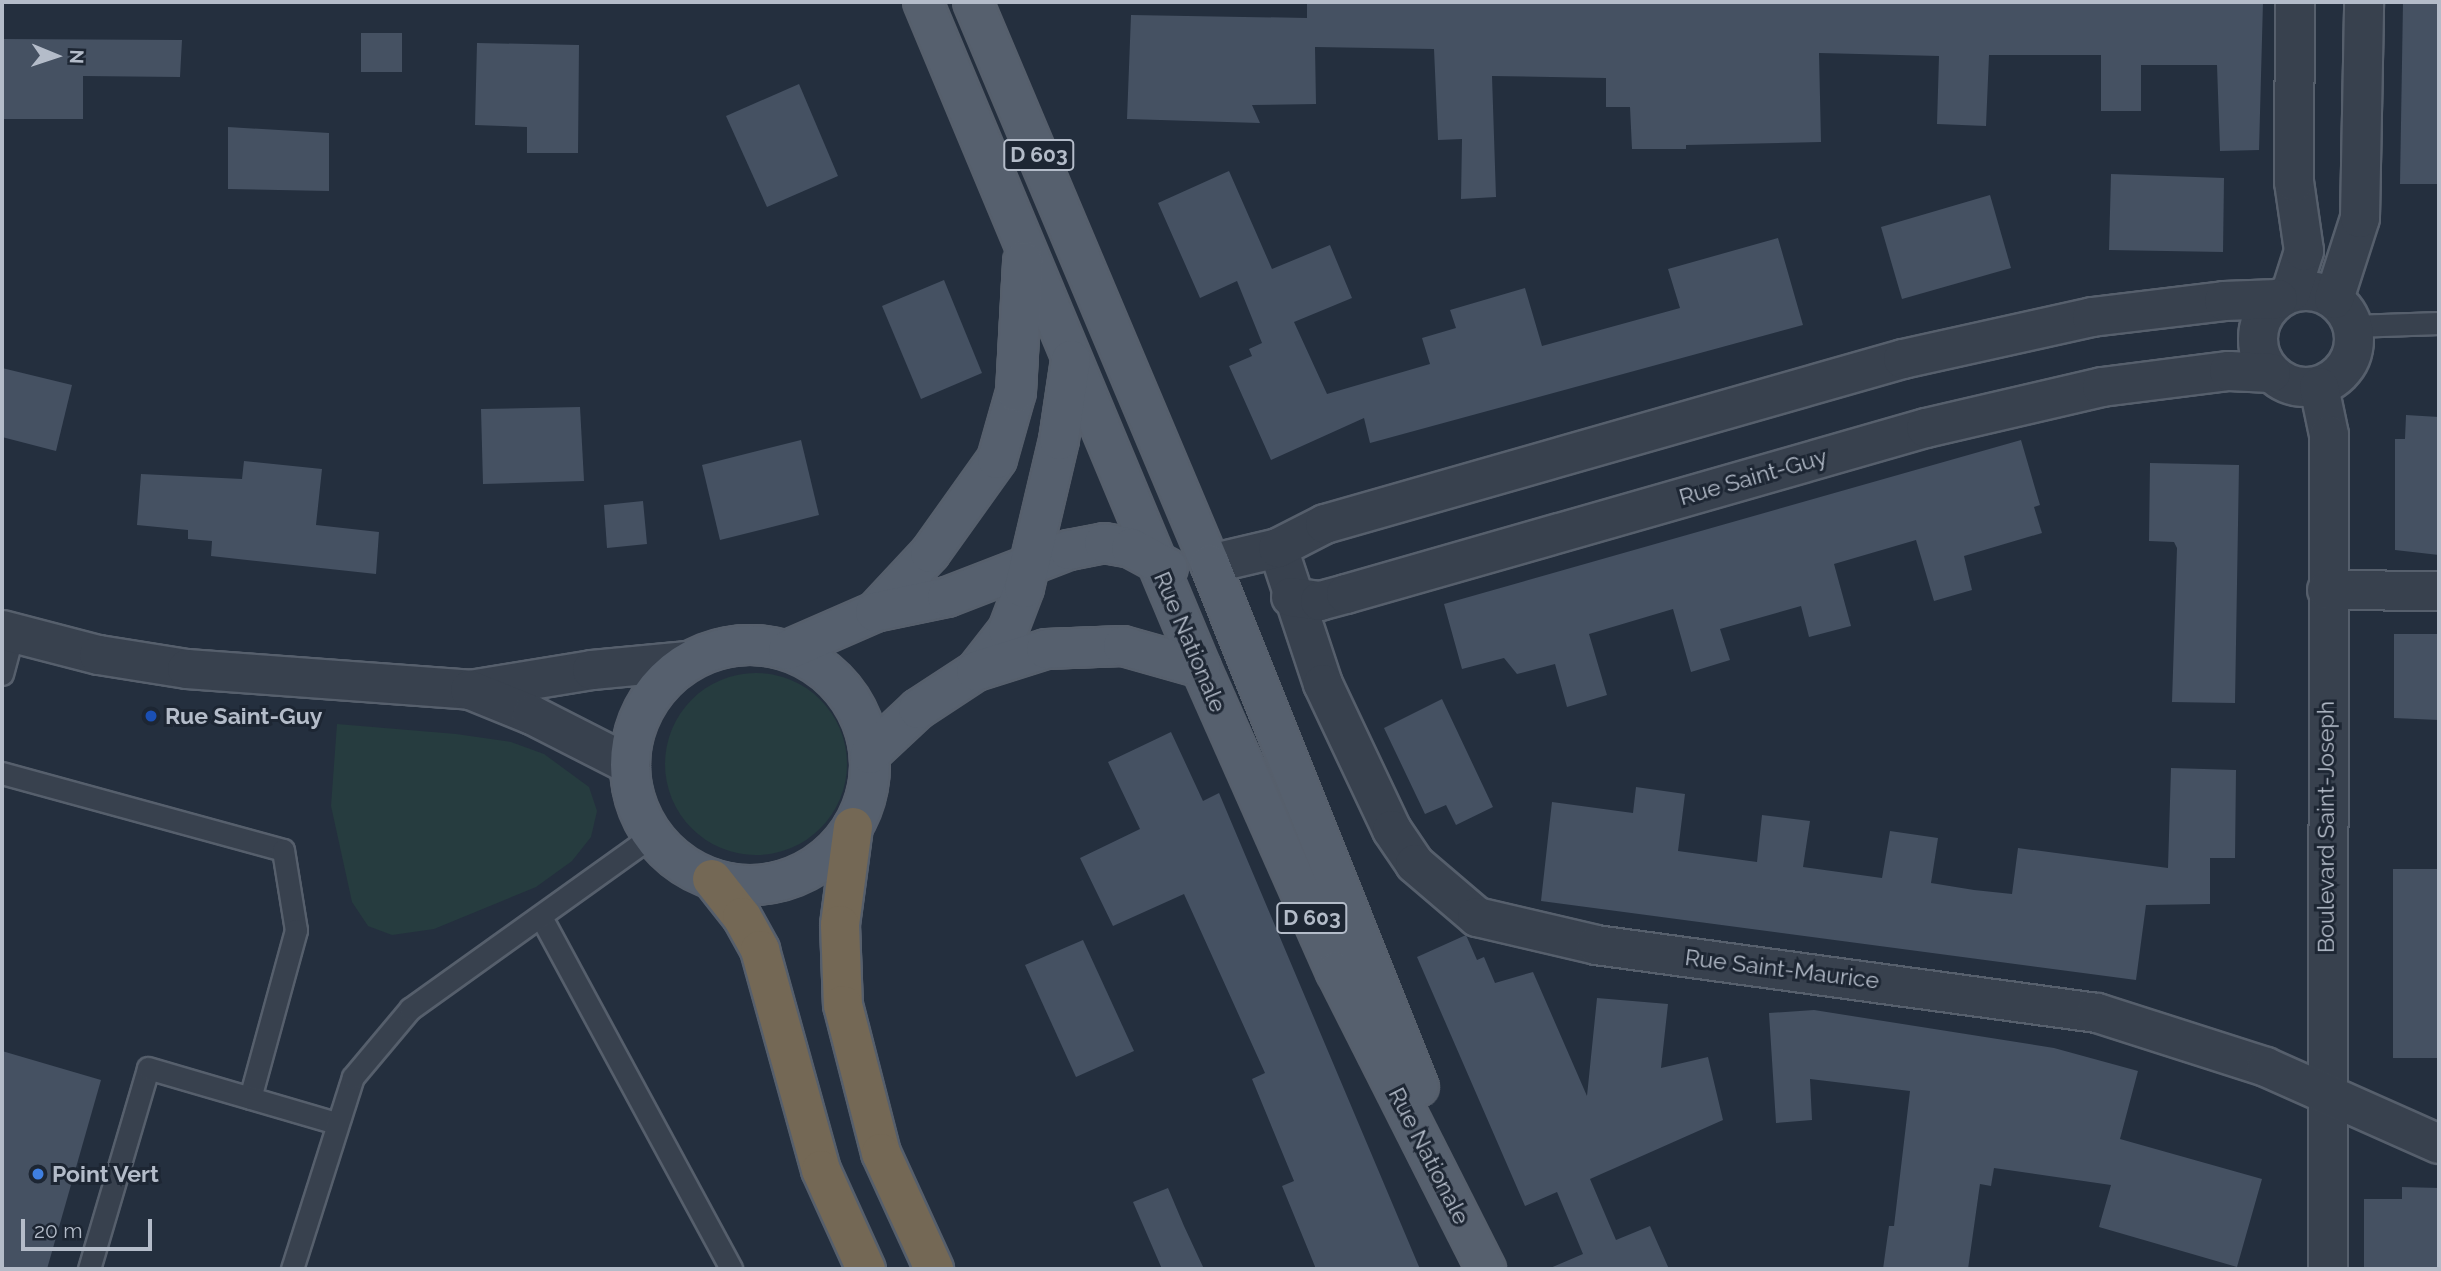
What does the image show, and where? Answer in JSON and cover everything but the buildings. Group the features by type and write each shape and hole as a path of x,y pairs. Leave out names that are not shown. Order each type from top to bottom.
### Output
{"highway":[{"path":"853,828 840,925 843,1005 881,1153 934,1269"},
{"path":"712,879 743,917 760,950 821,1170 866,1269"}],"main road":[{"name":"Rue Nationale","path":"923,2 1201,668 1336,972 1488,1269"},
{"name":"Rue Nationale","path":"973,2 1077,240 1232,617 1488,1269"},
{"path":"976,671 1008,630 1030,565 1071,360 1077,240"},
{"path":"875,612 930,553 997,459 1016,392 1023,245"},
{"path":"788,650 875,612 947,597 1030,565 1104,543 1131,548 1155,559 1232,617"},
{"path":"754,643 788,650 819,666 845,690 862,720 870,754 870,780 853,828 833,853 806,872 776,882 744,885 712,879 679,862 652,836 636,803 630,765 633,734 645,705 663,681 688,661 720,648 754,643"},
{"path":"870,754 918,709 976,671 1046,649 1084,645 1151,651 1201,668"}],"street":[{"path":"2295,2 2294,182 2304,251 2284,296 2263,314 2257,334 2260,355 2271,373 2293,387 2319,387 2336,378 2349,363 2354,345 2344,312 2360,218 2364,2"},
{"path":"1210,564 1278,548 1325,524 1903,359 2092,317 2313,291 2344,312"},
{"name":"Rue Saint-Guy","path":"1291,597 1320,601 1926,428 2061,396 2229,371 2271,373"},
{"name":"Boulevard Saint-Joseph","path":"2319,387 2329,435 2328,1269"},
{"path":"1278,548 1291,597"},
{"path":"2327,590 2439,591"},
{"name":"Rue Saint-Maurice","path":"1291,597 1323,684 1392,830 1415,864 1477,916 1597,945 2045,1002 2097,1013 2190,1040 2328,1092 2439,1144"},
{"path":"7,631 99,655 187,669 470,690 592,670 688,661"},
{"path":"470,690 532,715 630,765"}],"lane":[{"path":"2344,312 2439,323"},
{"path":"2,674 7,631"},
{"path":"2,773 283,850 296,930 250,1098"},
{"path":"292,1269 353,1076 410,1009 652,836"},
{"path":"541,917 731,1269"},
{"path":"89,1269 148,1068 336,1124"}],"green space":[{"path":"756,673 791,680 807,688 820,700 832,713 840,729 847,764 840,799 832,815 820,828 807,840 791,848 756,855 721,848 705,840 692,828 680,815 672,799 665,764 672,729 680,713 692,700 705,688 721,680"},
{"path":"337,724 456,734 511,742 544,754 589,787 597,811 591,837 572,861 536,887 434,929 392,935 368,926 352,902 331,806"}],"place":[{"name":"Rue Saint-Guy","path":"151,716"},
{"name":"Point Vert","path":"38,1174"}]}
